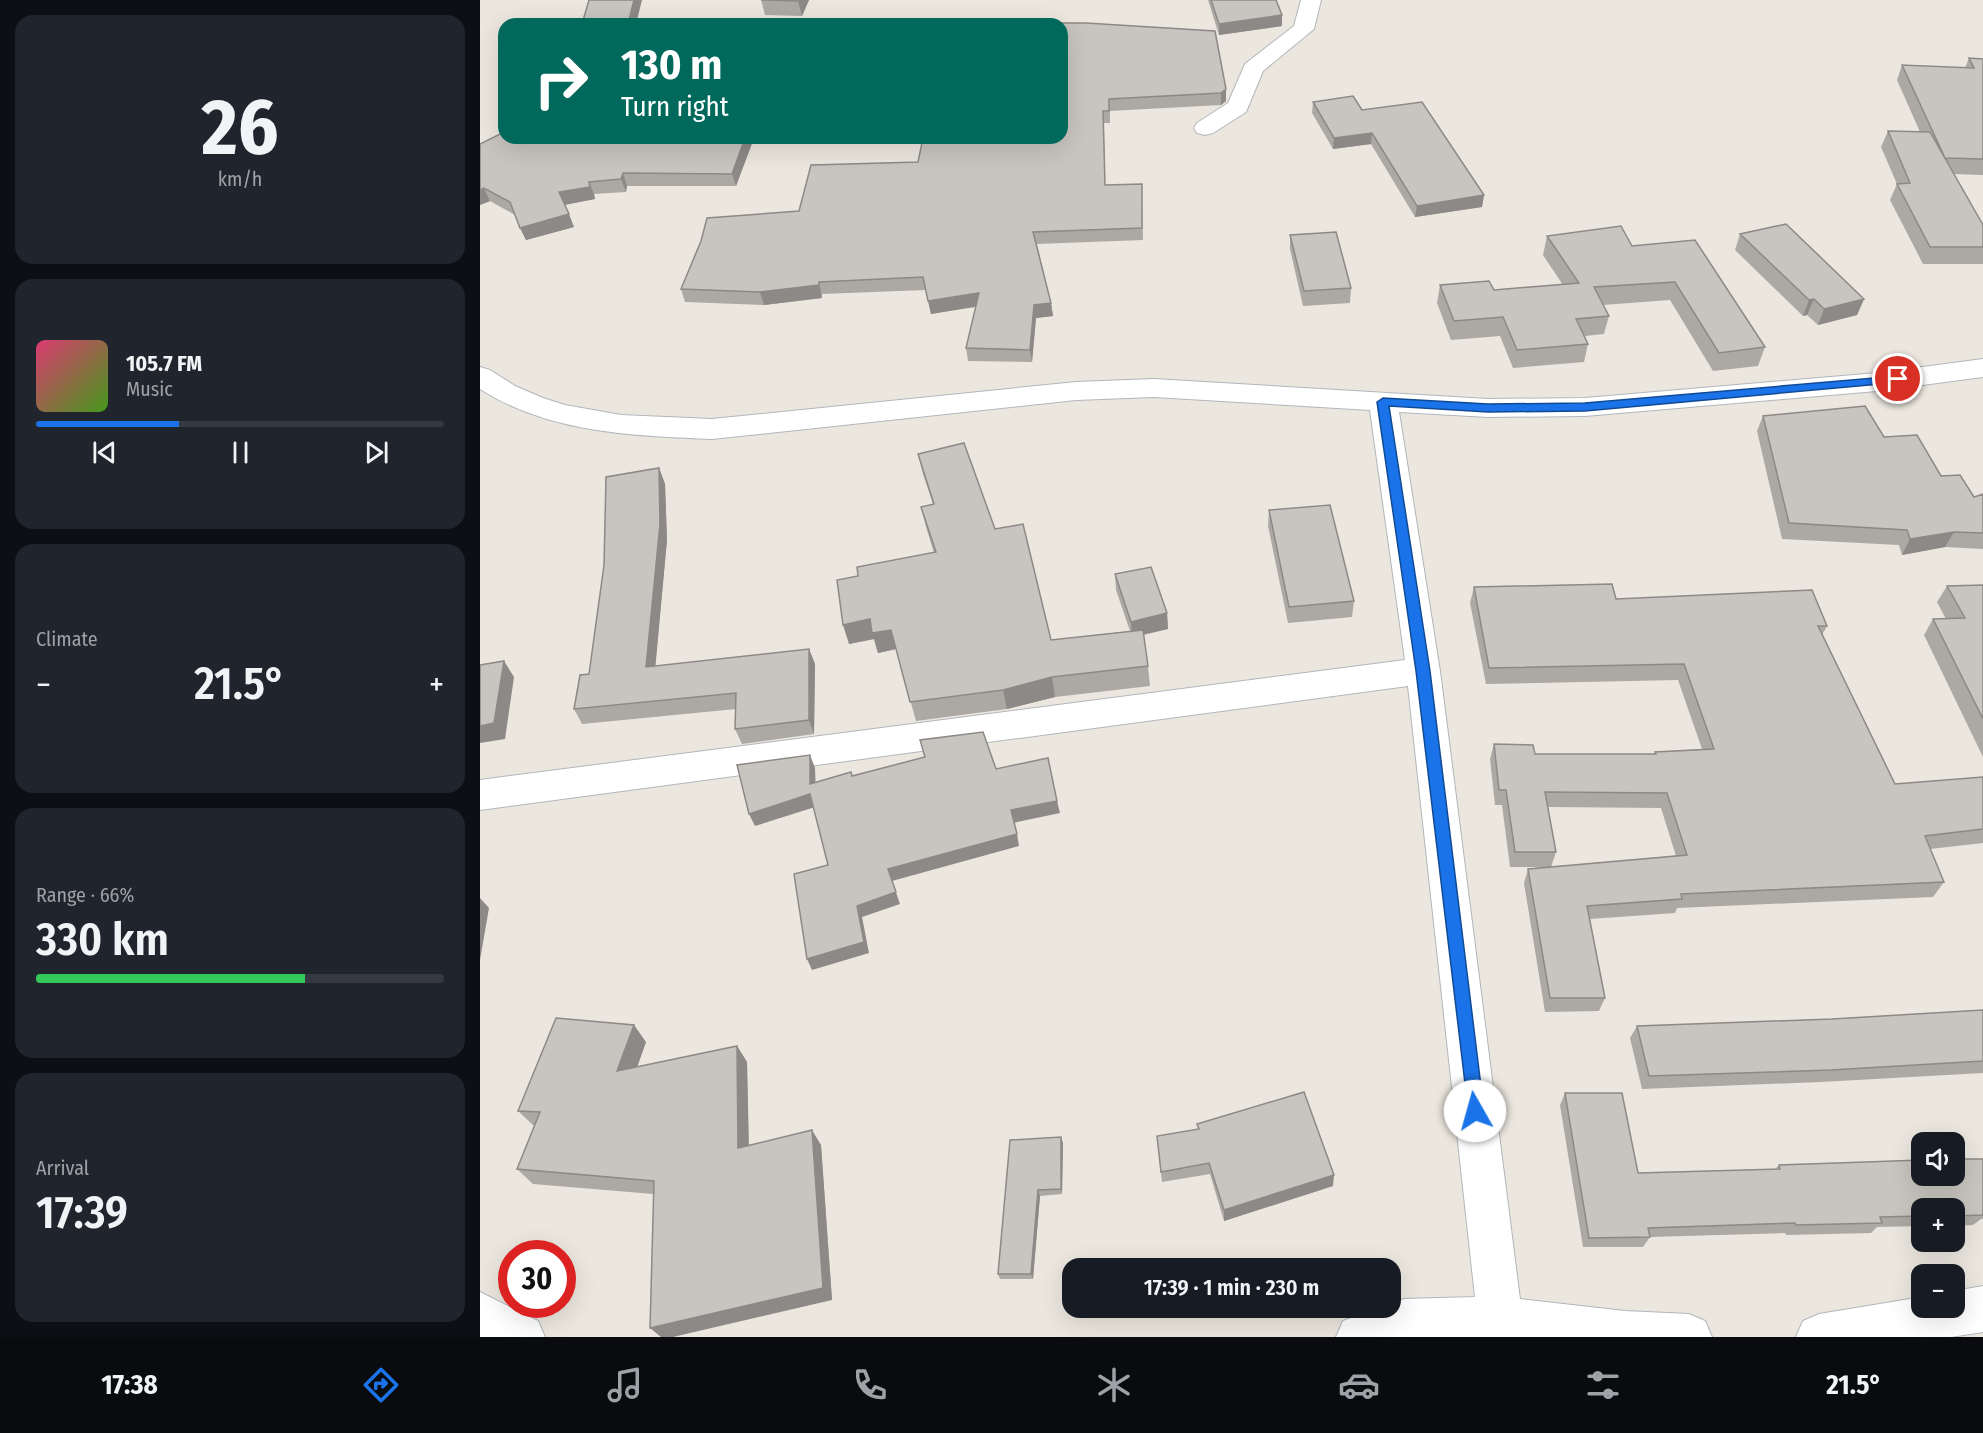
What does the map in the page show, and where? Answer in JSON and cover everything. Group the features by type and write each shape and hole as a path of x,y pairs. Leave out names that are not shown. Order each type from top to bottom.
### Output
{"street":[{"path":"1205,128 1238,107 1253,69 1263,58 1304,29 1311,0"},
{"path":"480,376 541,409 592,421 712,429 1112,389 1154,388 1488,408 1585,407 1877,382 1983,368"},
{"path":"1383,402 1423,671 1500,1319"},
{"path":"480,795 1423,671"},
{"path":"1819,1337 1983,1309"},
{"path":"480,1315 522,1337"},
{"path":"1359,1337 1404,1322 1500,1319 1625,1334 1689,1337"}],"building":[{"path":"589,0 634,0 630,18 584,18"},
{"path":"1211,0 1276,0 1282,15 1219,24"},
{"path":"1068,23 1215,31 1226,89 1221,93 1109,99 1109,111 1103,111 1105,185 1142,184 1142,228 1033,232 1051,303 1034,305 1030,350 966,348 979,293 928,301 923,277 819,282 819,285 760,292 681,289 701,241 707,218 799,211 811,165 918,162 922,144 1068,144"},
{"path":"1969,58 1983,59 1983,159 1945,158 1902,65 1974,68"},
{"path":"1353,96 1362,110 1422,102 1484,195 1417,206 1372,133 1334,138 1313,102"},
{"path":"1888,131 1930,132 1983,225 1983,247 1930,247 1897,184 1910,183"},
{"path":"498,135 498,144 743,144 732,174 623,173 621,179 589,182 590,187 559,192 569,214 520,228 510,202 484,188 480,190 480,144"},
{"path":"1786,224 1864,299 1824,309 1814,299 1809,300 1740,234"},
{"path":"1621,226 1632,246 1695,240 1765,347 1719,353 1675,282 1594,287 1609,316 1576,319 1588,344 1517,350 1503,317 1454,321 1440,285 1489,281 1494,290 1579,283 1547,236"},
{"path":"1336,232 1351,288 1304,291 1290,235"},
{"path":"1865,406 1884,437 1917,435 1941,476 1960,475 1974,497 1983,494 1983,533 1954,532 1910,539 1907,530 1789,523 1763,416"},
{"path":"964,443 995,529 1023,524 1051,640 1143,630 1148,666 1052,677 1003,690 910,702 891,630 872,633 870,619 843,625 837,580 858,576 857,567 936,552 921,507 934,504 918,454"},
{"path":"659,468 660,524 646,667 809,649 809,720 735,729 736,693 574,709 580,675 589,674 604,565 606,477"},
{"path":"1330,505 1354,601 1289,607 1269,510"},
{"path":"1151,567 1167,613 1131,622 1115,574"},
{"path":"1612,584 1616,599 1812,590 1827,626 1818,626 1895,784 1983,777 1983,829 1925,836 1944,882 1681,894 1682,899 1587,906 1605,998 1550,998 1528,869 1687,855 1667,793 1545,792 1556,852 1515,852 1506,790 1499,790 1494,744 1533,745 1535,754 1656,754 1655,752 1714,749 1684,664 1489,668 1474,587"},
{"path":"1983,585 1983,719 1933,619 1965,618 1947,586"},
{"path":"504,661 494,723 480,726 480,665"},
{"path":"983,732 996,769 1048,758 1057,801 1011,810 1017,834 888,869 896,892 857,906 864,942 807,959 794,874 828,865 810,794 749,814 737,765 810,755 810,784 851,772 852,776 925,757 920,740"},
{"path":"1983,1010 1983,1061 1831,1070 1649,1076 1637,1026 1832,1019"},
{"path":"556,1018 634,1025 617,1071 737,1046 738,1148 812,1130 823,1288 650,1328 654,1181 517,1169 540,1112 518,1111"},
{"path":"1304,1092 1334,1175 1224,1210 1209,1163 1161,1172 1157,1136 1199,1129 1197,1124"},
{"path":"1565,1093 1622,1093 1638,1173 1780,1169 1779,1165 1911,1160 1911,1186 1965,1186 1965,1159 1983,1159 1983,1215 1965,1216 1965,1198 1911,1198 1911,1216 1880,1217 1882,1223 1796,1225 1795,1223 1648,1228 1650,1237 1589,1238"},
{"path":"1061,1137 1061,1189 1038,1190 1031,1274 998,1274 1010,1140"}],"route":[{"path":"1475,1111 1423,671 1383,402 1488,408 1585,407 1898,379"}]}
